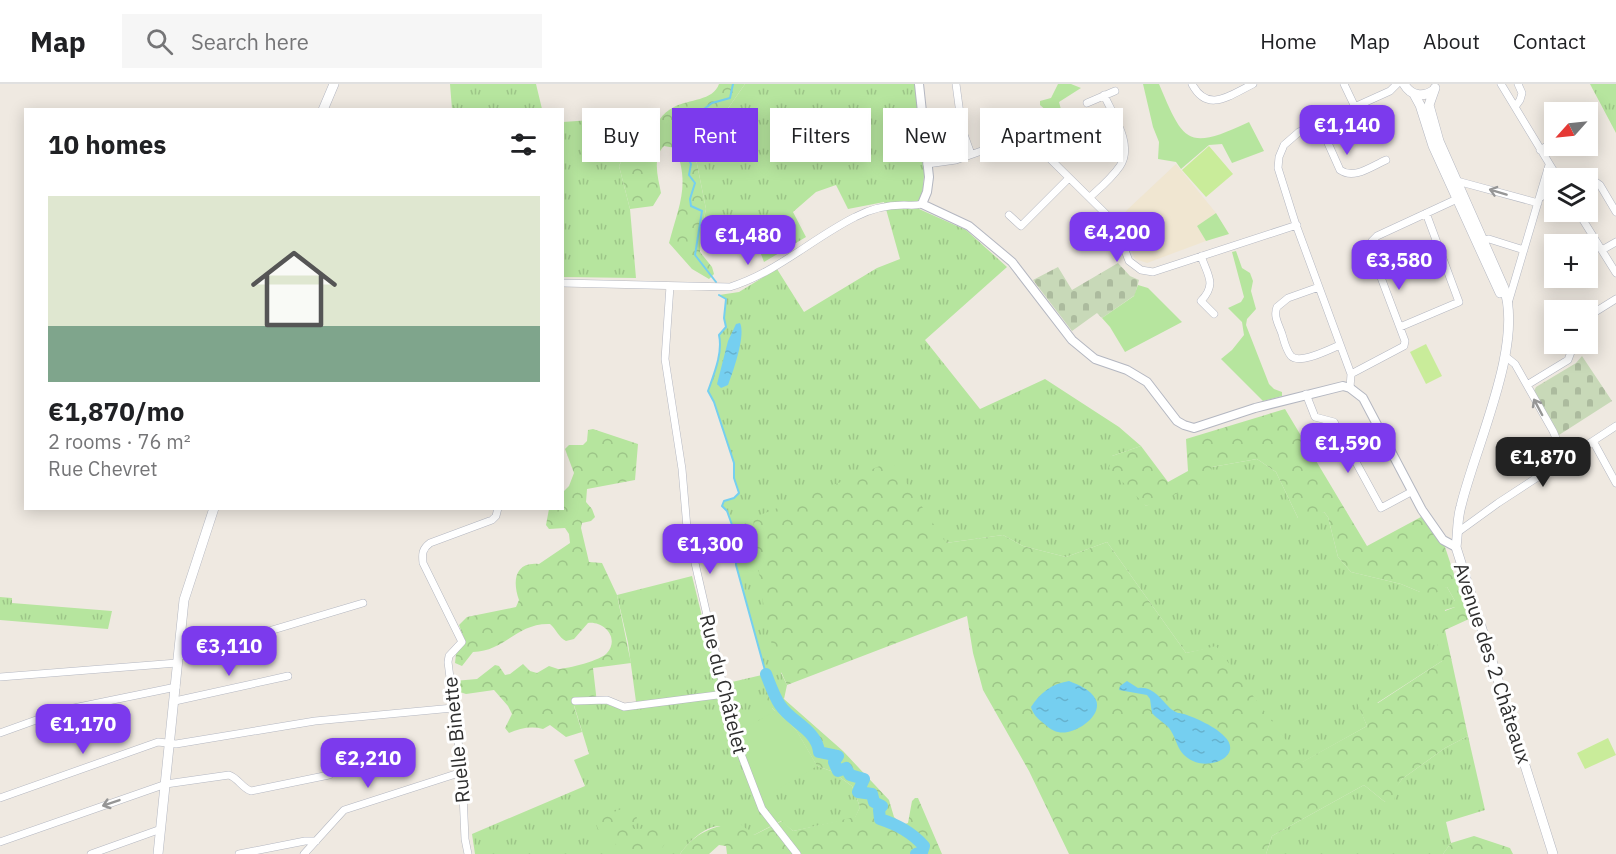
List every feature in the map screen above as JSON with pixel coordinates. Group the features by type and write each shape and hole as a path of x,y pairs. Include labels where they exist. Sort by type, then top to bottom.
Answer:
{"main road":[{"path":"324,108 334,84"},
{"path":"1409,90 1426,94 1437,86"},
{"name":"Avenue des 2 Châteaux","path":"1437,86 1429,105 1432,118 1439,141 1501,295 1509,331"},
{"name":"Avenue des 2 Châteaux","path":"1409,90 1420,105 1432,146 1457,199 1509,300 1510,318 1505,356 1461,506 1456,547 1553,854"},
{"path":"159,854 184,600 213,510"}],"street":[{"path":"920,84 929,177 927,192 922,204"},
{"path":"956,84 962,129 971,154"},
{"path":"1192,84 1203,99 1212,101 1253,84"},
{"path":"1344,84 1355,106"},
{"path":"1390,91 1397,84"},
{"path":"1501,84 1551,168"},
{"path":"1515,107 1522,93 1518,84"},
{"path":"1350,388 1351,374 1278,168 1279,157 1284,145 1293,137 1319,123 1390,91 1409,90"},
{"path":"1087,103 1115,91"},
{"path":"1090,197 1119,168 1125,154 1124,139 1104,95"},
{"path":"1319,123 1340,170 1345,173 1356,173 1386,160"},
{"path":"927,164 956,160 1018,138 1028,140 1090,197 1112,221 1129,261 1141,270 1153,272 1297,225"},
{"path":"1540,150 1544,148"},
{"path":"1509,300 1549,165"},
{"path":"1009,214 1021,226 1069,178"},
{"path":"1457,181 1539,200 1544,196"},
{"path":"1598,184 1616,212"},
{"path":"1351,374 1404,346 1405,341 1371,251 1371,243 1377,236 1457,199"},
{"path":"564,283 730,287 744,283 777,265 856,216 885,207 922,204 969,226 1012,261 1072,340 1095,359 1127,370 1147,382 1178,421 1184,425 1194,428 1306,394 1343,386 1350,388 1363,398 1422,510 1443,540 1456,547"},
{"path":"1400,327 1459,302 1426,213"},
{"path":"1584,222 1616,273"},
{"path":"1481,243 1489,239 1524,250"},
{"path":"1602,250 1616,242"},
{"path":"1201,256 1211,286 1210,292 1202,301 1214,314"},
{"name":"Rue du Châtelet","path":"670,286 665,359 682,469 687,528 731,728 756,797 765,815 797,854"},
{"path":"1319,287 1288,298 1277,307 1276,316 1287,348 1291,356 1303,359 1340,345"},
{"path":"1598,310 1616,299"},
{"path":"1527,385 1568,360 1570,354"},
{"path":"1505,356 1515,364 1565,459"},
{"path":"1306,394 1315,417 1334,422 1381,508 1411,492"},
{"path":"1458,532 1616,426"},
{"path":"1593,441 1616,483"},
{"name":"Ruelle Binette","path":"468,854 465,839 462,772 448,662 449,656 462,642 423,563 422,553 425,546 430,543 492,520 498,510"},
{"path":"0,677 177,659 363,603"},
{"path":"175,701 288,676"},
{"path":"0,733 64,710 176,687"},
{"path":"575,701 607,700 624,707 725,694"},
{"path":"0,798 158,742 187,742 315,721 453,708"},
{"path":"304,854 344,810 462,772"},
{"path":"0,842 166,784 229,775 245,789 251,791 329,775"},
{"path":"91,854 161,830"},
{"path":"239,854 316,841"}],"shaded area":[{"path":"1176,164 1216,213 1197,226 1206,241 1147,263 1135,259 1119,221 1127,210"}],"green space":[{"path":"450,84 536,84 542,108 452,108"},
{"path":"719,84 745,84 728,108 672,108 706,97 716,90"},
{"path":"745,84 916,84 919,108 883,108 883,162 924,162 919,209 966,230 1007,267 925,340 980,409 1045,379 1119,427 1141,446 1112,456 1146,506 1212,467 1257,459 1276,472 1298,518 1324,512 1328,517 1338,557 1351,572 1401,584 1420,592 1447,587 1455,601 1455,607 1445,610 1442,661 1377,703 1358,704 1367,726 1301,763 1216,647 1186,653 1107,542 1066,557 1023,546 1003,535 946,543 781,673 787,685 784,699 772,693 772,708 796,730 817,766 831,771 852,786 860,807 855,818 793,831 781,821 754,835 728,827 714,827 697,836 680,854 475,854 472,834 585,786 574,760 589,754 574,705 604,703 623,710 637,709 628,643 617,595 692,576 719,685 766,674 736,565 736,536 727,511 722,506 724,501 734,498 739,493 734,478 734,463 708,391 719,356 719,335 726,327 724,318 726,299 719,295 739,292 777,269 804,312 877,268 900,259 884,202 848,209 836,185 816,192 793,212 806,237 764,262 750,225 701,233 706,209 697,162 758,162 758,108 729,107"},
{"path":"1058,84 1071,84 1081,88 1059,102 1061,108 1043,108 1040,105 1040,101 1051,98"},
{"path":"1143,84 1159,84 1175,119 1182,130 1190,136 1212,137 1249,122 1264,151 1232,163 1222,144 1209,145 1181,169 1176,162 1158,159 1159,142"},
{"path":"1590,84 1616,84 1616,133"},
{"path":"672,108 672,147 664,146 660,151 660,119"},
{"path":"582,121 582,162 621,162 619,166 630,209 636,278 564,277 564,122"},
{"path":"1209,146 1233,174 1206,197 1182,170"},
{"path":"621,162 657,162 661,193 653,206 630,209 619,166"},
{"path":"680,162 697,162 706,209 700,252 712,267 714,274 709,279 692,269 669,243 679,207 683,185"},
{"path":"1216,213 1229,234 1206,241 1197,226"},
{"path":"1236,251 1242,268 1250,273 1253,281 1251,291 1256,309 1247,319 1246,325 1269,384 1282,392 1282,396 1263,401 1221,359 1244,335 1242,322 1228,308 1241,302 1244,297 1232,252"},
{"path":"1118,263 1130,276 1139,280 1135,295 1102,318 1097,313 1072,331 1033,280 1058,267 1072,290"},
{"path":"1138,285 1148,288 1182,322 1125,352 1102,318 1134,296"},
{"path":"1426,344 1442,376 1426,384 1410,352"},
{"path":"1582,356 1612,401 1559,435 1534,391 1536,387 1576,363"},
{"path":"1285,409 1367,546 1421,517 1444,544 1469,619 1445,630 1468,736 1445,748 1402,779 1394,800 1385,802 1364,785 1272,836 1266,854 1069,854 1029,771 983,690 973,653 967,616 787,685 767,625 753,518 892,461 946,543 1003,535 1023,546 1066,557 1107,542 1186,653 1216,646 1302,762 1367,726 1357,703 1368,697 1378,703 1442,661 1432,625 1435,615 1455,607 1455,601 1447,587 1434,594 1420,592 1401,584 1351,572 1338,557 1328,517 1324,512 1311,520 1298,518 1276,472 1257,459 1212,467 1208,481 1146,506 1109,468 1112,456 1141,446 1168,482 1188,471 1186,439"},
{"path":"593,429 638,444 635,480 587,489 586,502 595,517 591,521 582,523 581,528 589,562 602,563 617,595 631,663 593,668 597,703 574,706 582,732 566,737 550,725 543,729 526,728 509,733 505,728 512,714 494,690 466,694 457,691 453,684 454,681 477,679 495,665 499,666 505,675 523,664 530,671 537,673 549,666 558,669 584,664 604,656 611,647 611,636 604,628 594,623 588,623 574,639 566,641 550,624 538,625 519,632 494,647 473,652 462,666 455,663 456,654 465,641 459,625 467,617 516,607 519,600 516,579 520,569 531,564 539,564 570,543 569,534 565,528 549,529 546,525 549,510 564,510 564,491 569,486 574,473 565,449 569,445 583,445 587,441 588,430"},
{"path":"0,597 12,598 12,603 112,611 108,629 0,620"},
{"path":"772,692 784,699 843,751 889,800 894,817 902,825 908,823 912,801 918,798 942,854 727,854 726,846 719,845 709,854 680,854 699,835 721,826 739,823 754,835 782,821 793,831 855,817 860,807 852,786 831,771 817,766 796,730 772,708 766,698"},
{"path":"776,711 796,730 817,766 760,800 735,733"},
{"path":"1468,736 1485,810 1446,822 1451,843 1443,854 1266,854 1272,836 1364,785 1385,802 1402,779 1445,748"},
{"path":"1608,738 1616,755 1585,769 1577,753"},
{"path":"624,808 636,814 637,819 631,826 634,829 657,830 664,837 666,842 658,854 616,854 618,847 602,834 596,822 601,817"},
{"path":"1474,836 1510,848 1513,854 1443,854 1451,843"}],"water":[{"path":"740,323 741,336 736,363 728,385 721,388 717,384 728,341 736,324"},
{"path":"1069,681 1091,693 1096,700 1095,713 1091,719 1078,728 1064,732 1054,731 1038,719 1031,707 1047,690"},
{"path":"1127,681 1138,688 1149,689 1174,711 1216,729 1229,743 1228,755 1208,764 1187,758 1180,750 1169,728 1152,713 1150,699 1147,695 1119,690 1120,686"}],"waterway":[{"path":"716,282 695,255 702,211 691,206 690,199 695,183 689,175 691,164 675,132 679,128 702,136 709,135 714,128 704,109 712,103 730,98 733,84"},
{"path":"719,295 726,299 724,318 726,327 719,335 719,356 708,391 714,402 734,463 734,478 739,493 734,498 724,501 722,506 727,511 736,536 736,565 766,674"},
{"path":"766,674 780,705 814,738 819,752 838,756 834,762 838,771 846,768 850,775 864,779 858,792 872,794 874,802 882,806 879,810 880,819 904,830 924,846 922,852 916,854"}]}
